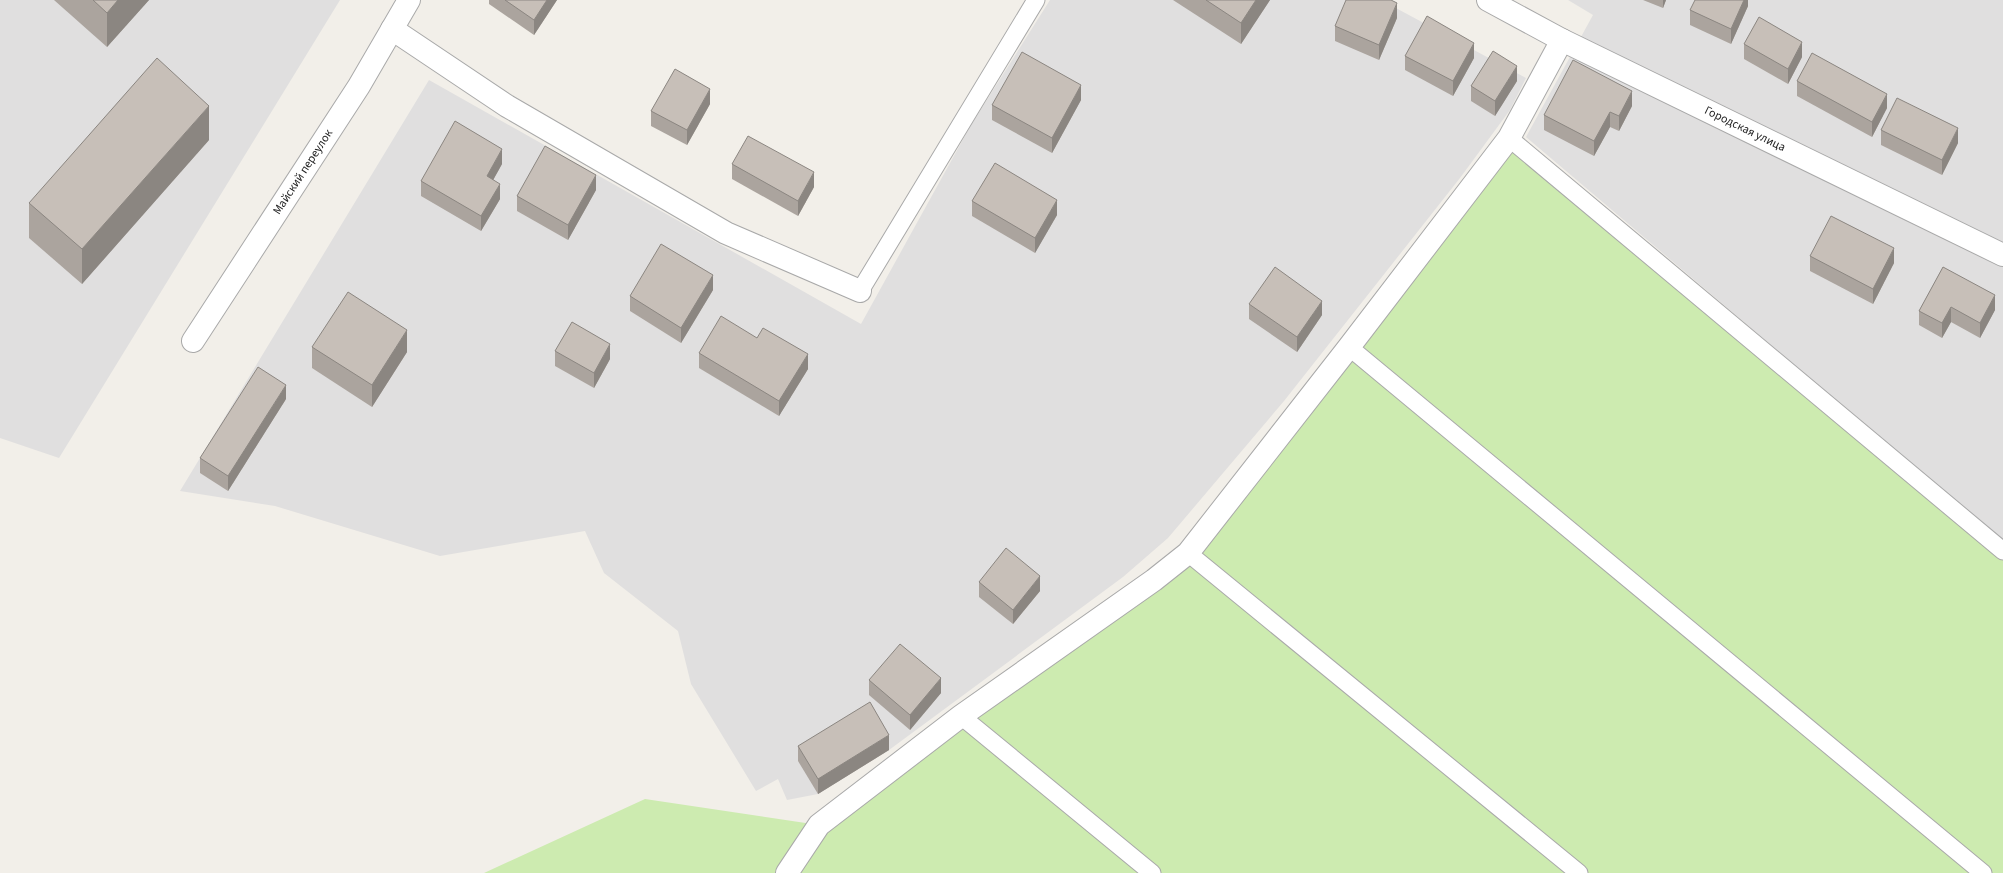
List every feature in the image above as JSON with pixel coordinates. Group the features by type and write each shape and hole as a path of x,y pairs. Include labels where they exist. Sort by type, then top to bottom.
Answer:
{"street":[{"name":"Майский переулок","path":"193,342 359,86 409,0"},
{"name":"Городская улица","path":"1488,0 1562,40 2003,255"},
{"path":"392,29 507,106 726,233 860,291"},
{"path":"787,873 819,825 961,716 1154,580 1188,553 1349,347 1509,138 1562,40"}],"lane":[{"path":"860,291 1036,0"},
{"path":"1509,138 2003,551"},
{"path":"1349,347 1983,873"},
{"path":"1188,553 1578,873"},
{"path":"961,716 1152,873"}],"shaded area":[{"path":"0,0 340,0 59,458 0,438"},
{"path":"1050,0 1381,0 1526,78 1510,110 1460,178 1284,401 1168,538 1123,577 889,750 818,794 787,800 778,779 756,791 691,684 678,631 604,573 585,531 440,556 275,506 180,491 429,80 861,324 971,125"},
{"path":"1568,0 2003,0 2003,542 1526,137 1593,15"}],"green space":[{"path":"1509,138 2003,551 2003,873 484,873 645,799 819,825 1154,580"}],"building":[{"path":"93,0 118,0 107,13"},
{"path":"505,0 547,0 534,20"},
{"path":"1206,0 1256,0 1241,23"},
{"path":"1346,0 1391,0 1397,3 1379,45 1335,26"},
{"path":"1695,0 1744,0 1731,29 1690,10"},
{"path":"1427,16 1474,43 1453,81 1405,56"},
{"path":"1759,17 1802,42 1788,69 1744,44"},
{"path":"1493,51 1517,66 1495,101 1471,86"},
{"path":"1022,52 1081,85 1052,138 992,105"},
{"path":"1812,53 1887,94 1872,122 1797,81"},
{"path":"157,58 209,106 82,249 29,203"},
{"path":"1573,60 1632,91 1619,116 1610,112 1594,141 1544,115"},
{"path":"675,69 710,89 687,130 651,111"},
{"path":"1897,98 1958,128 1942,160 1881,130"},
{"path":"455,121 502,149 487,176 500,184 481,216 421,181"},
{"path":"748,136 814,172 798,201 732,164"},
{"path":"545,146 596,175 568,225 517,196"},
{"path":"995,163 1057,200 1035,238 972,201"},
{"path":"1831,216 1894,248 1873,289 1810,256"},
{"path":"661,244 713,275 681,328 630,296"},
{"path":"1275,267 1322,301 1297,337 1249,304"},
{"path":"1943,267 1995,295 1980,323 1951,307 1942,323 1919,311"},
{"path":"348,292 407,330 372,385 312,347"},
{"path":"721,316 757,338 763,328 808,354 779,401 699,353"},
{"path":"572,322 610,344 594,373 555,351"},
{"path":"258,367 286,385 228,476 200,458"},
{"path":"1006,548 1040,576 1013,610 979,582"},
{"path":"900,644 941,678 910,715 869,680"},
{"path":"870,702 889,735 818,779 798,746"}]}
